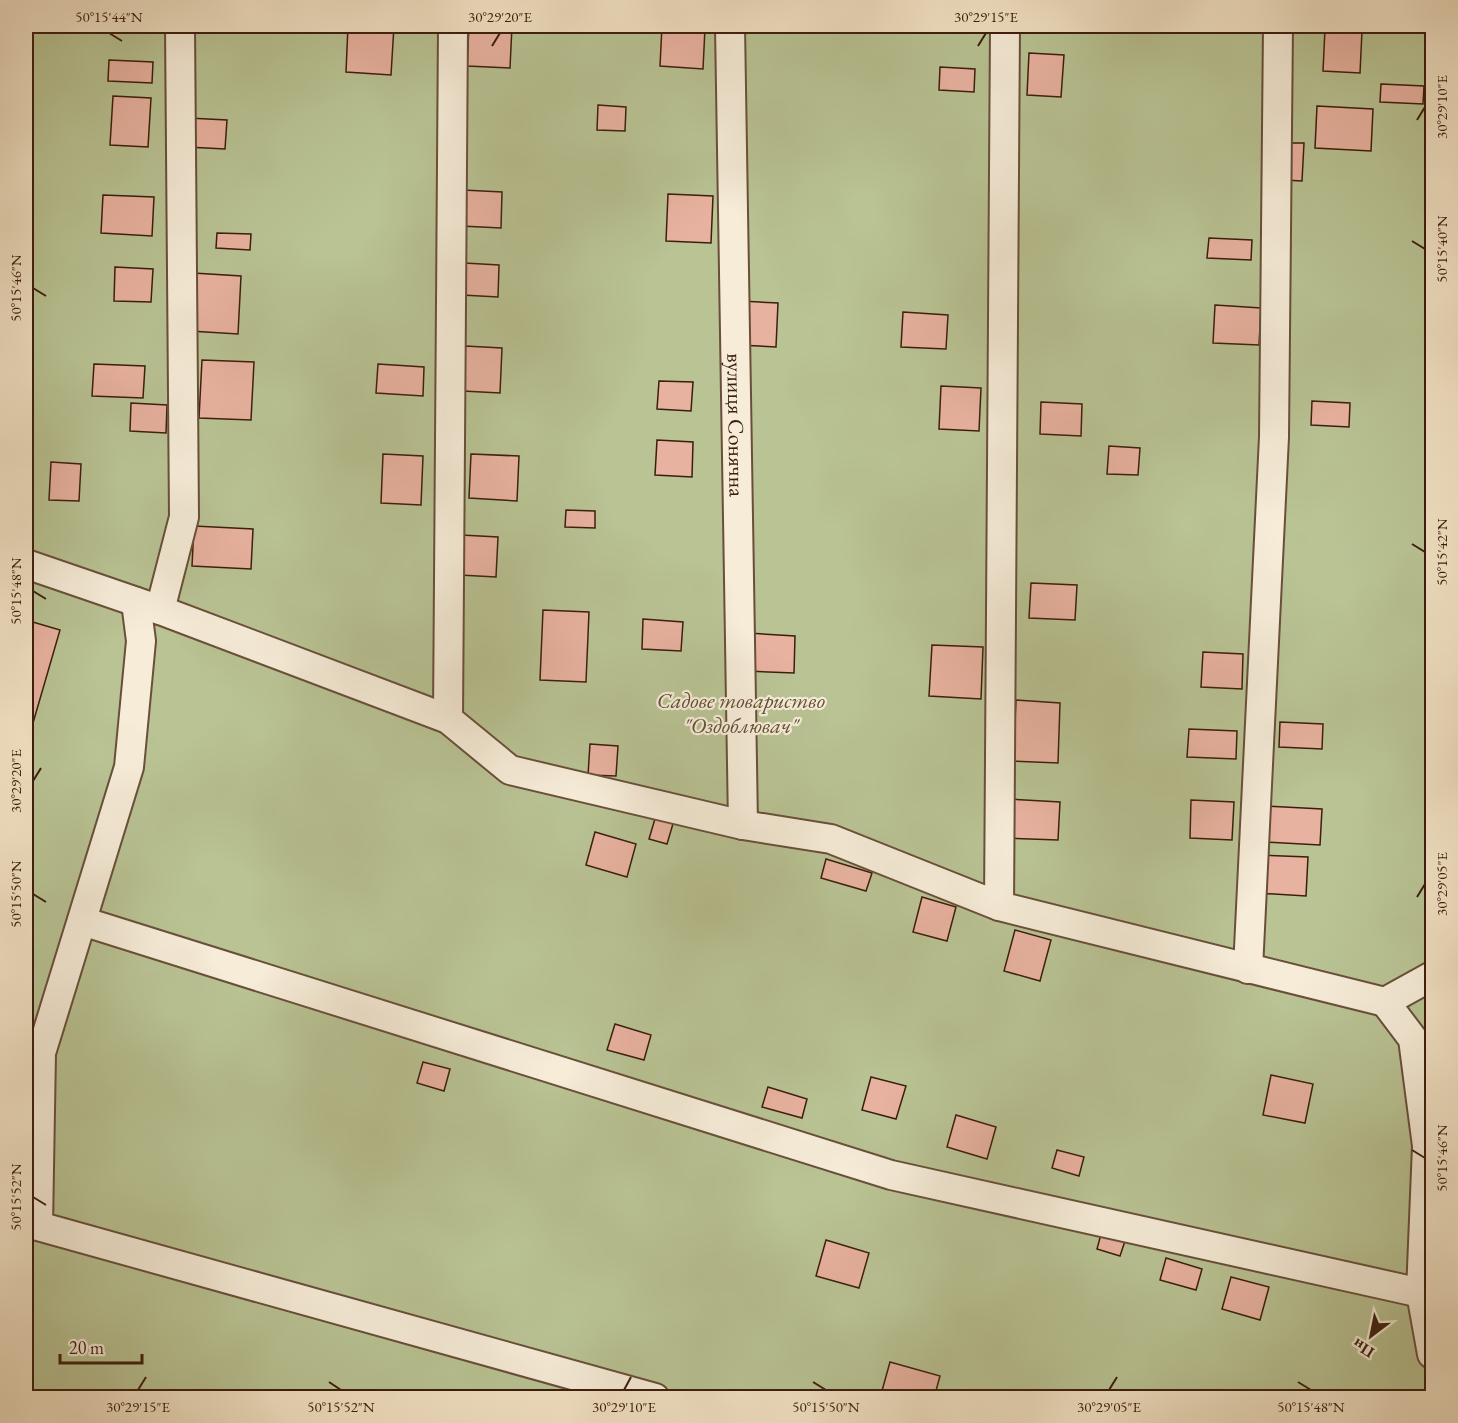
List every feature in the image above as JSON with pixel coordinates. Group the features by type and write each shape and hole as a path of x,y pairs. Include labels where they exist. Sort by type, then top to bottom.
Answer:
{"street":[{"path":"180,26 184,517 148,606 141,641 129,767 40,1053 38,1226 655,1398"},
{"path":"448,719 453,26"},
{"name":"вулиця Сонячна","path":"730,26 743,825"},
{"path":"999,906 1005,26"},
{"path":"1248,969 1274,437 1278,26"},
{"path":"26,564 148,606 448,719 510,770 743,825 831,839 999,906 1385,1002 1413,1040 1427,1146 1421,1293 1432,1354"},
{"path":"82,921 891,1175 1421,1293"},
{"path":"1385,1002 1432,976"}],"green space":[{"name":"Садове товариство \"Оздоблювач\"","path":"26,26 1432,26 1432,1397 26,1397"}],"building":[{"path":"348,26 394,26 391,75 346,72"},
{"path":"469,26 512,26 510,68 467,66"},
{"path":"662,26 705,28 703,69 660,66"},
{"path":"1325,29 1362,31 1360,73 1323,71"},
{"path":"1029,53 1064,55 1061,97 1027,95"},
{"path":"109,60 153,62 152,83 108,81"},
{"path":"940,67 975,69 974,92 939,90"},
{"path":"1381,84 1424,86 1423,104 1380,102"},
{"path":"113,96 151,98 148,147 110,145"},
{"path":"598,105 626,107 625,131 597,130"},
{"path":"1317,106 1373,109 1371,151 1315,148"},
{"path":"188,118 227,120 225,149 187,147"},
{"path":"1286,143 1304,143 1302,181 1284,180"},
{"path":"463,190 502,192 501,228 461,226"},
{"path":"668,194 713,196 711,243 666,241"},
{"path":"103,195 154,197 152,236 101,233"},
{"path":"217,233 251,234 250,250 216,248"},
{"path":"1209,238 1252,240 1251,260 1207,258"},
{"path":"464,263 499,265 498,297 462,295"},
{"path":"115,267 153,269 151,302 114,301"},
{"path":"193,273 241,276 238,334 190,331"},
{"path":"741,301 778,303 776,347 739,345"},
{"path":"1215,305 1261,308 1259,345 1213,343"},
{"path":"903,312 948,315 946,349 901,347"},
{"path":"465,346 502,348 500,393 463,391"},
{"path":"202,360 254,362 251,420 199,418"},
{"path":"94,364 145,366 143,398 92,396"},
{"path":"378,364 424,367 423,396 376,393"},
{"path":"659,381 693,382 691,411 657,409"},
{"path":"941,386 981,388 979,431 939,429"},
{"path":"1312,401 1350,403 1349,427 1311,425"},
{"path":"1041,402 1082,404 1081,436 1040,434"},
{"path":"131,403 167,405 166,433 130,431"},
{"path":"657,440 693,442 692,477 655,475"},
{"path":"1109,446 1140,448 1138,475 1107,474"},
{"path":"383,454 423,456 421,505 381,503"},
{"path":"471,454 519,456 517,501 469,498"},
{"path":"51,462 81,464 79,501 49,500"},
{"path":"566,510 595,511 595,528 565,527"},
{"path":"194,526 253,529 251,569 192,566"},
{"path":"461,535 498,537 496,577 460,575"},
{"path":"1031,583 1077,585 1075,620 1029,618"},
{"path":"543,610 589,612 586,682 540,680"},
{"path":"643,619 683,622 681,651 642,649"},
{"path":"26,620 60,630 33,723 26,721"},
{"path":"748,633 795,636 794,673 746,671"},
{"path":"932,645 983,647 981,699 929,696"},
{"path":"1203,652 1243,654 1242,689 1201,687"},
{"path":"1016,700 1060,703 1058,763 1013,761"},
{"path":"1280,722 1323,724 1322,749 1279,747"},
{"path":"1189,729 1237,731 1236,759 1187,757"},
{"path":"590,744 618,746 616,776 588,775"},
{"path":"1008,799 1060,802 1058,840 1006,838"},
{"path":"1191,800 1234,802 1232,840 1190,838"},
{"path":"1266,806 1322,809 1320,845 1264,842"},
{"path":"657,812 675,817 667,844 649,839"},
{"path":"595,832 636,844 627,877 586,865"},
{"path":"1257,855 1308,857 1306,896 1256,893"},
{"path":"826,859 872,873 866,891 821,878"},
{"path":"922,897 956,907 947,941 913,932"},
{"path":"1015,930 1051,940 1040,981 1004,971"},
{"path":"615,1024 651,1035 644,1060 607,1050"},
{"path":"423,1062 450,1069 444,1091 417,1083"},
{"path":"1271,1075 1313,1084 1305,1123 1263,1115"},
{"path":"871,1077 906,1086 896,1119 862,1110"},
{"path":"768,1087 807,1099 802,1118 762,1107"},
{"path":"956,1115 996,1127 987,1159 947,1147"},
{"path":"1057,1150 1084,1157 1079,1176 1052,1168"},
{"path":"1101,1234 1125,1241 1120,1256 1097,1249"},
{"path":"826,1240 869,1253 859,1288 816,1276"},
{"path":"1166,1258 1202,1269 1196,1290 1160,1280"},
{"path":"1231,1277 1269,1287 1260,1320 1222,1309"},
{"path":"890,1362 940,1376 934,1398 880,1398"}]}
